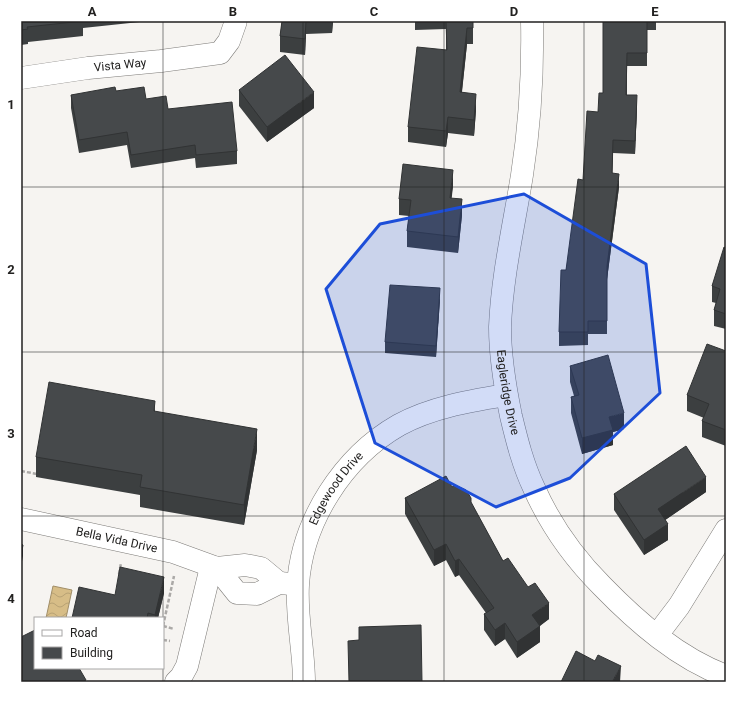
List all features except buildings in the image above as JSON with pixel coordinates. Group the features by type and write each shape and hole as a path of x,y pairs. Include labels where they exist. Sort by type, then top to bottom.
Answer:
{"street":[{"name":"Vista Way","path":"21,78 88,68 161,61 220,53 229,41 236,21"},
{"name":"Eagleridge Drive","path":"532,21 532,74 522,173 502,297 500,329 506,395 519,448 533,487 552,523 584,568 625,610 657,636 716,672 726,676"},
{"name":"Edgewood Drive","path":"304,682 299,610 288,584 302,560 315,518 327,496 341,476 376,441 399,425 453,405 506,395"},
{"name":"Bella Vida Drive","path":"21,519 172,552 214,568"},
{"path":"657,636 683,600 726,530"},
{"path":"214,568 237,593 257,594 288,584"},
{"path":"176,682 181,677 187,666 214,568"}],"path":[{"path":"21,471 36,474"},
{"path":"164,621 175,571"}],"highlighted area":[{"path":"524,194 646,264 660,393 570,478 496,507 375,443 326,289 380,224"}],"water":[{"path":"53,586 72,590 66,617 46,617"}]}
